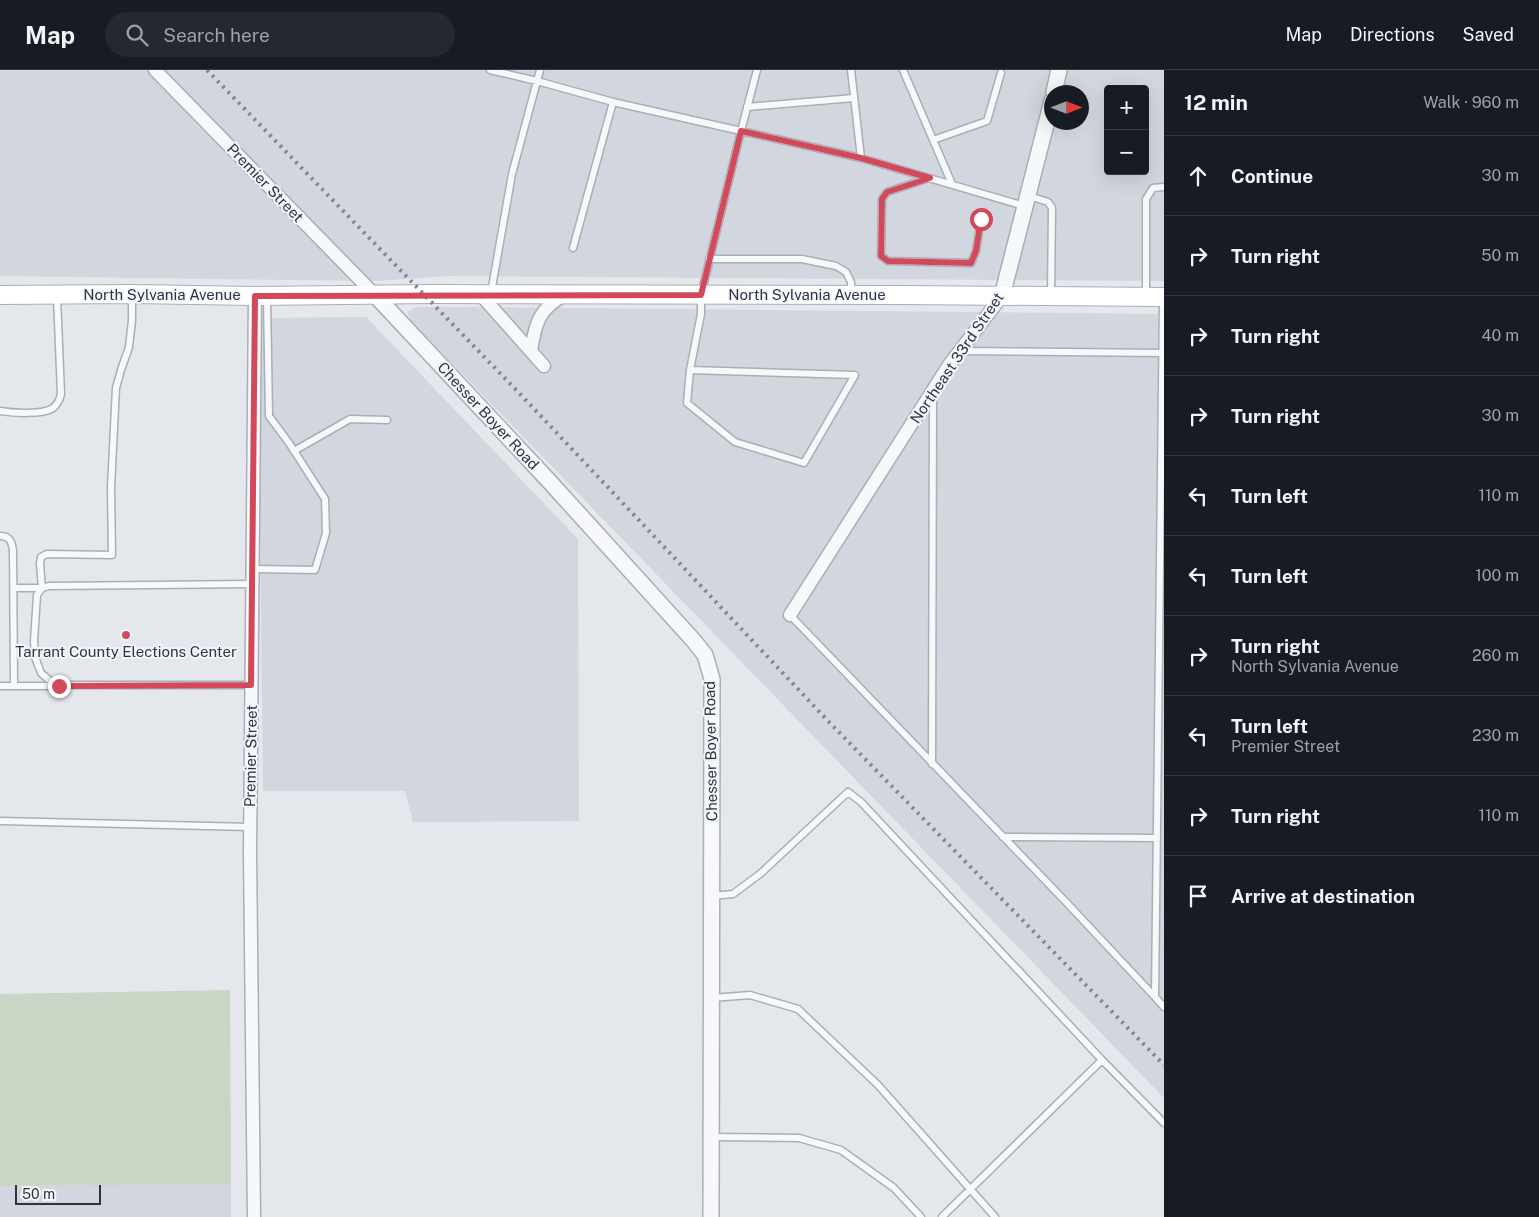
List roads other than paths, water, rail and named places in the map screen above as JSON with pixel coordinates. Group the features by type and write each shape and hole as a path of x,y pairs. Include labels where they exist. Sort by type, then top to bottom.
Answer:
{"main road":[{"name":"North Sylvania Avenue","path":"0,295 1164,297"}],"street":[{"name":"Premier Street","path":"155,70 375,295"},
{"path":"1056,85 1060,70"},
{"name":"Northeast 33rd Street","path":"790,615 949,365 1002,296 1045,130"},
{"name":"Chesser Boyer Road","path":"375,295 549,480 694,641 704,655 712,679 711,1217"},
{"path":"486,295 544,366"},
{"path":"531,351 535,328 542,312 554,300 566,295"},
{"name":"Premier Street","path":"254,1217 250,827 251,685 252,569 261,296"}],"lane":[{"path":"490,70 614,102 861,158 952,184 1026,201 1048,202 1052,208 1051,297"},
{"path":"486,295 512,174 540,70"},
{"path":"690,370 855,375 804,463 735,442 687,403 690,370 701,314 701,295 757,70"},
{"path":"851,70 861,158"},
{"path":"903,70 952,184"},
{"path":"933,140 987,121 1001,73"},
{"path":"747,107 854,98"},
{"path":"573,248 614,102"},
{"path":"930,178 887,192 882,199 881,256 888,261 971,263 976,251 981,219"},
{"path":"1146,297 1146,199 1153,188 1164,187"},
{"path":"709,259 802,259 836,266 846,272 850,282 851,295"},
{"path":"0,411 45,412 54,408 59,401 61,394 57,294"},
{"path":"59,686 55,685 41,673 35,657 34,621 37,595 42,588 40,564 42,557 47,554 112,554 111,487 116,388 130,347 132,294"},
{"path":"252,569 315,570 326,534 325,499 269,416 261,296"},
{"path":"1155,997 1164,297"},
{"path":"960,351 1162,353"},
{"path":"932,764 933,390"},
{"path":"294,451 350,419 387,420"},
{"path":"0,536 9,538 13,551 14,686"},
{"path":"14,588 252,584"},
{"path":"790,615 1066,902 1164,1007"},
{"path":"0,686 251,685"},
{"path":"712,896 733,894 760,874 848,792 861,802 1164,1124"},
{"path":"0,821 250,827"},
{"path":"1003,837 1157,838"},
{"path":"712,998 750,995 798,1009 878,1085 995,1217"},
{"path":"942,1217 1102,1060"},
{"path":"711,1137 799,1138 841,1150 894,1188 921,1217"}],"railway":[{"path":"207,70 521,395 829,722 1164,1065"}],"place":[{"name":"Tarrant County Elections Center","path":"126,635"}]}
